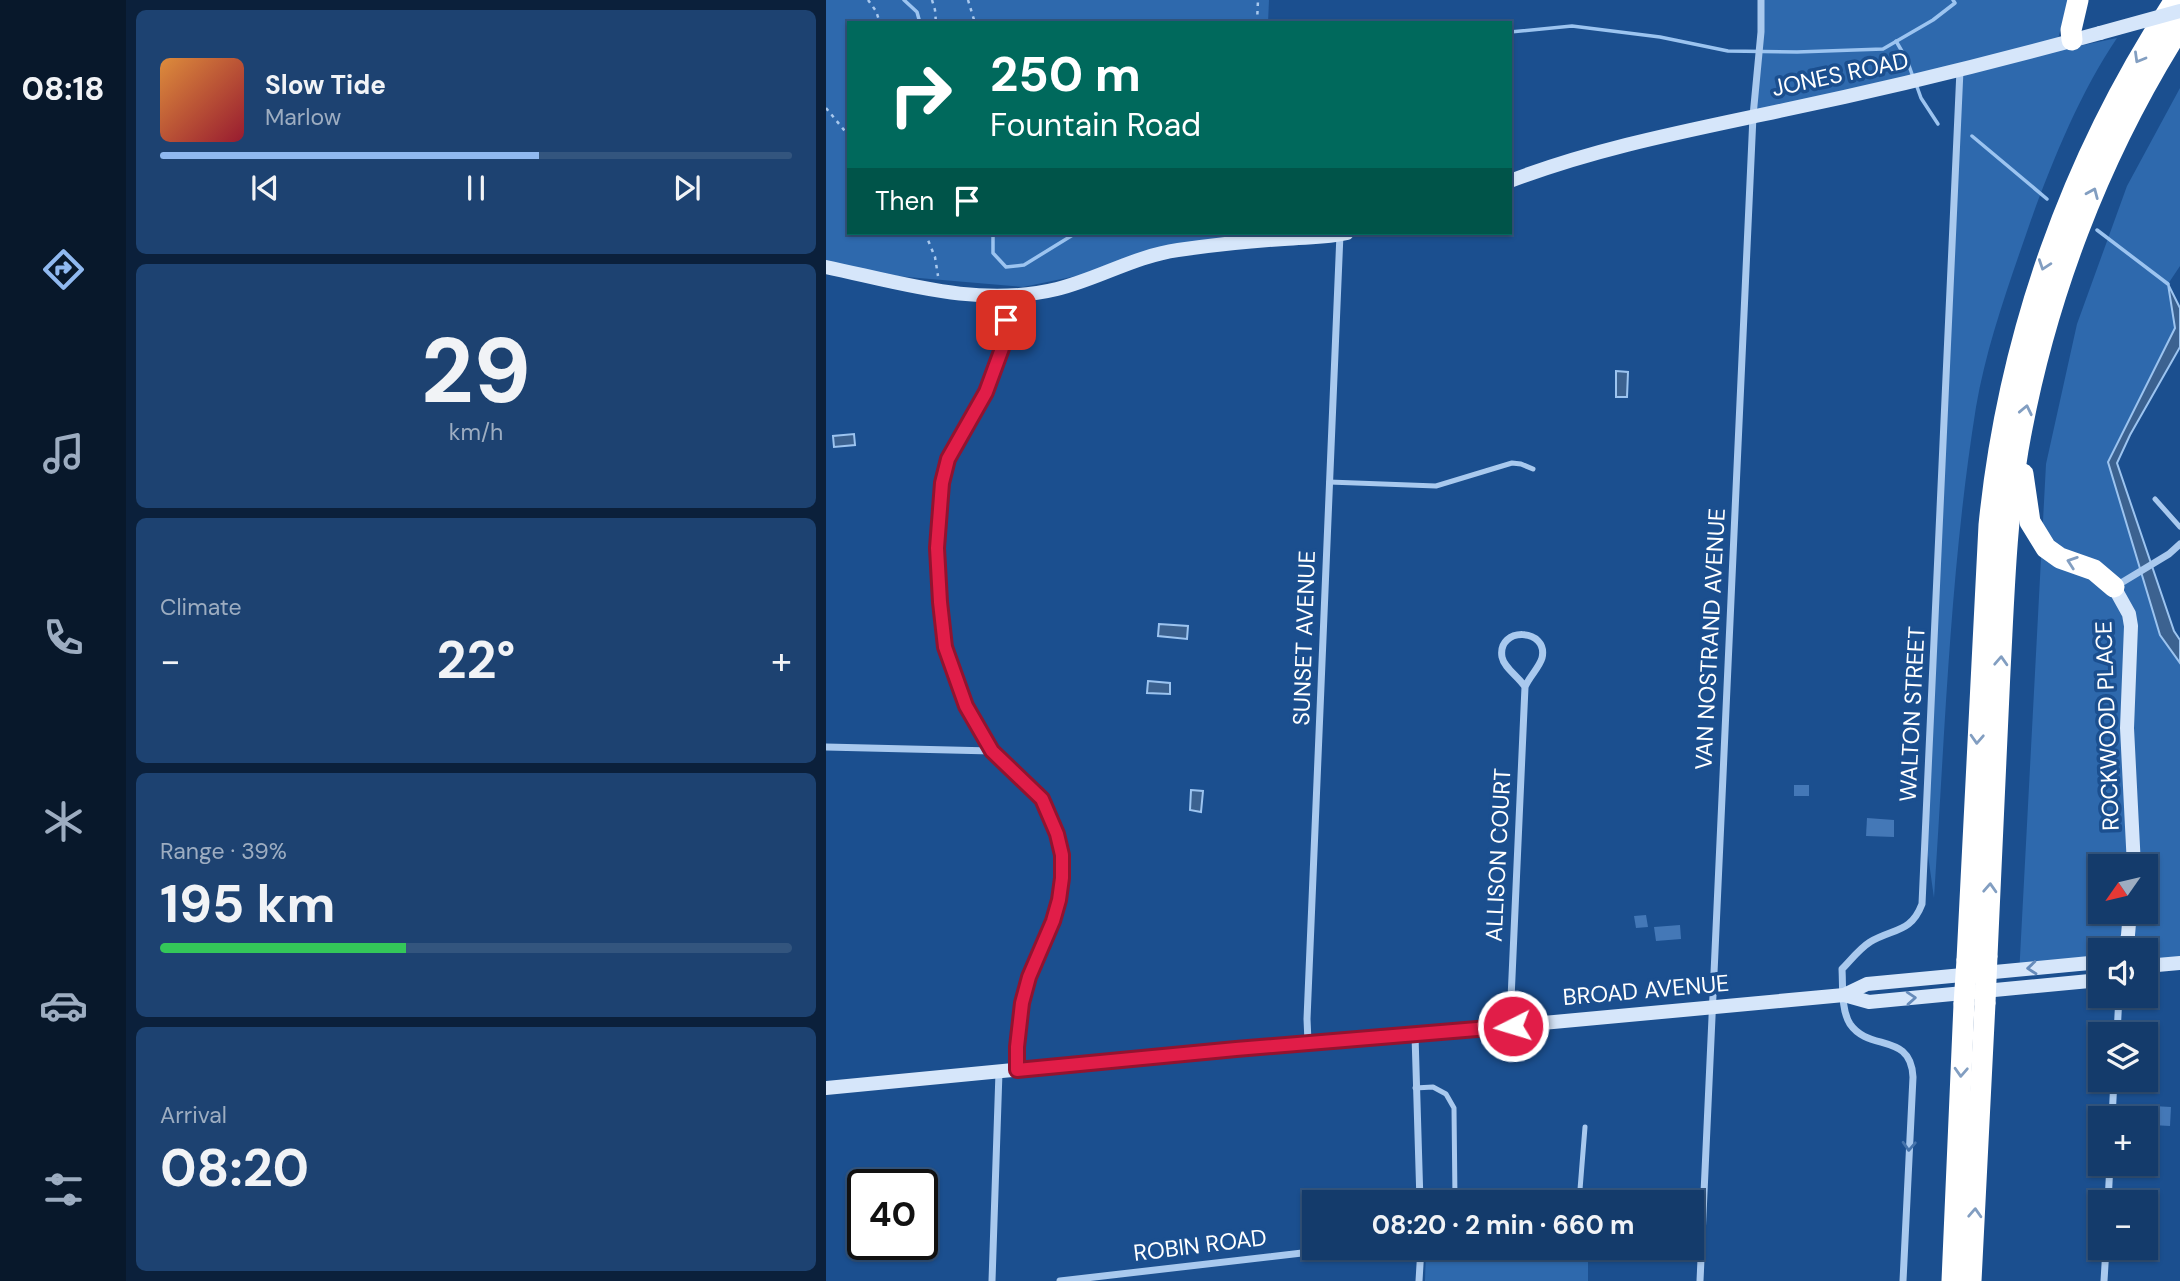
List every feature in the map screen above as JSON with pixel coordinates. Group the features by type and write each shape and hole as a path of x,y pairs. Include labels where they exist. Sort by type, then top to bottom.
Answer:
{"highway":[{"path":"2072,40 2071,30 2077,0"},
{"path":"1972,1281 1975,1004 1989,524 1998,453 2011,383 2043,268 2073,189 2119,92 2175,0"},
{"path":"1977,958 2005,573 2018,449 2043,338 2076,237 2118,139 2180,28"},
{"path":"2018,449 2028,513 2040,540 2053,553 2068,561 2121,583"},
{"path":"1952,1281 1975,1004"}],"street":[{"name":"VAN NOSTRAND AVENUE","path":"1700,1281 1753,116 1759,60 1761,0"},
{"name":"JONES ROAD","path":"1512,180 1608,148 1924,79 2180,11"},
{"name":"WALTON STREET","path":"1903,1281 1913,1077 1911,1064 1901,1049 1867,1037 1852,1026 1847,1015 1842,969 1867,944 1910,925 1922,904 1960,70"},
{"path":"826,267 936,290 979,297 1009,297 1060,289 1151,255 1175,250 1252,237 1313,235"},
{"name":"SUNSET AVENUE","path":"1308,1042 1329,482 1344,235"},
{"path":"1009,297 1004,343 986,392 948,459 942,483 937,548 945,647 966,706 992,751 1042,799 1057,834 1062,855 1059,900 1029,977 1022,1003 1017,1070"},
{"path":"2121,583 2169,554 2180,544"},
{"name":"ROCKWOOD PLACE","path":"2121,583 2131,626 2127,728 2133,854"},
{"name":"ALLISON COURT","path":"1513,1026 1511,999 1525,687 1540,663 1542,651 1537,640 1520,633 1505,643 1502,655 1507,666 1525,687"},
{"path":"826,747 992,751"},
{"name":"BROAD AVENUE","path":"826,1088 1844,995 1867,985 2088,963"},
{"path":"2158,965 2180,963"},
{"name":"BROAD AVENUE","path":"1844,995 1869,1002 2088,981"},
{"path":"1415,1035 1419,1190"},
{"path":"992,1281 999,1072"},
{"name":"ROBIN ROAD","path":"1060,1281 1302,1253"},
{"path":"1419,1281 1420,1260"},
{"path":"2104,1281 2105,1260"}],"lane":[{"path":"1329,482 1436,486 1512,463 1533,469"},
{"path":"2155,499 2180,527"},
{"path":"1415,1088 1433,1087 1446,1094 1454,1108 1455,1190"},
{"path":"1580,1190 1585,1126"}],"path":[{"path":"869,0 879,21"},
{"path":"932,0 936,21"},
{"path":"968,0 974,21"},
{"path":"1257,21 1258,0"},
{"path":"826,108 847,134"},
{"path":"926,235 938,272 936,290"}],"shaded area":[{"path":"826,0 1269,0 1268,21 847,21 847,235 1256,235 1255,239 1023,287 826,270"},
{"path":"1763,0 2068,0 2055,51 2117,38 2080,103 2049,173 2007,289 1981,383 1967,468 1954,590 1934,898 1926,841 1963,65 1755,119"},
{"path":"2180,88 2180,266 2168,284 2175,328 2108,462 2160,634 2180,663 2180,961 2158,964 2158,938 2088,938 2088,970 2019,976 2046,464 2077,324 2127,186"},
{"path":"2168,284 2180,308 2180,347 2117,463 2174,631 2180,640 2180,663 2160,635 2108,462 2175,328"},
{"path":"1616,371 1628,372 1627,397 1616,397"},
{"path":"854,434 855,445 834,447 833,436"},
{"path":"1159,624 1188,626 1187,639 1158,636"},
{"path":"1148,681 1170,683 1170,694 1147,693"},
{"path":"1191,790 1203,791 1201,812 1190,810"},
{"path":"1426,1260 1588,1260 1588,1281 1425,1281"}],"building":[{"path":"1794,785 1809,785 1809,796 1794,796"},
{"path":"1867,818 1894,820 1894,837 1866,836"},
{"path":"1646,915 1648,927 1636,928 1634,916"},
{"path":"1680,925 1681,939 1656,941 1654,927"},
{"path":"2158,1106 2171,1107 2170,1126 2158,1125"}],"waterway":[{"path":"904,0 917,12 919,21"},
{"path":"1512,32 1572,26 1660,37 1728,51 1883,49 1933,20 1955,3 1953,0"},
{"path":"1896,41 1913,77"},
{"path":"1916,84 1921,98 1938,124"},
{"path":"1972,136 2047,199"},
{"path":"2097,230 2168,284"},
{"path":"993,235 993,253 1006,267 1024,265 1073,235"}],"route":[{"path":"1006,320 1004,343 986,392 948,459 942,483 937,548 945,647 966,706 992,751 1042,799 1051,816 1062,855 1059,900 1053,921 1037,954 1022,1003 1017,1070 1308,1042 1513,1026"}]}
